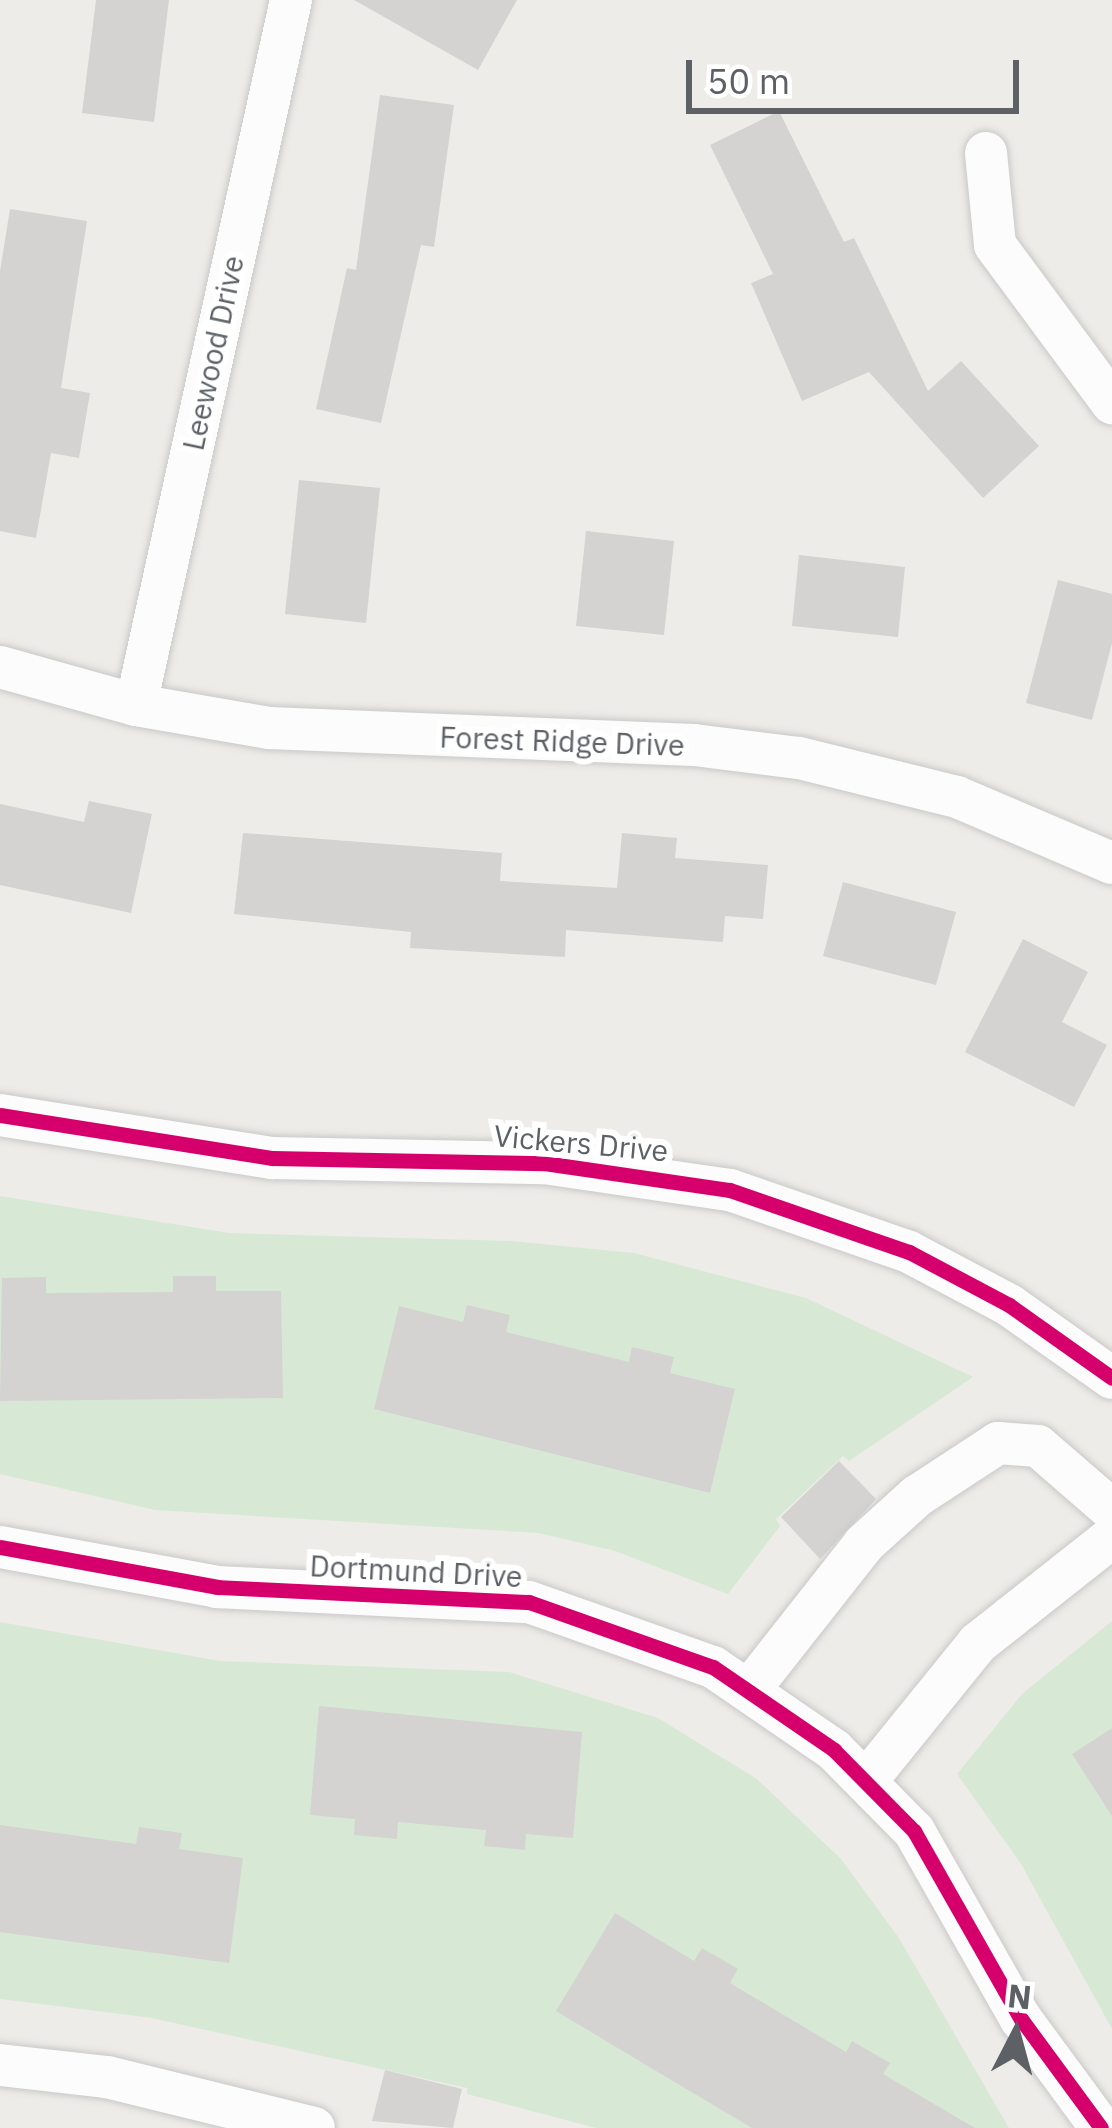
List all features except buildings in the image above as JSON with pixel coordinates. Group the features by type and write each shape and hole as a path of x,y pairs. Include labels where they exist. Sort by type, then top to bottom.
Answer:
{"street":[{"name":"Leewood Drive","path":"136,705 291,0"},
{"path":"986,154 995,245 1112,403"},
{"name":"Forest Ridge Drive","path":"0,667 136,705 324,733 694,745 800,758 957,797 1112,863"},
{"name":"Vickers Drive","path":"0,1115 272,1158 544,1163 730,1190 925,1260 1009,1305 1112,1378"},
{"path":"750,1689 864,1544 917,1496 998,1443 1038,1446 1112,1510"},
{"path":"867,1780 978,1643 1112,1537"},
{"name":"Dortmund Drive","path":"0,1547 217,1587 529,1602 640,1636 750,1689 867,1780 936,1863 1021,2019 1101,2128"},
{"path":"0,2065 106,2078 314,2128"}],"green space":[{"path":"0,1196 229,1233 512,1241 634,1253 806,1298 973,1377 849,1461 843,1456 776,1519 780,1526 728,1594 615,1551 539,1533 155,1510 0,1474"},
{"path":"1112,1621 1112,2029 1021,1864 957,1774 1022,1694"},
{"path":"0,1622 220,1661 509,1672 658,1718 757,1779 841,1859 899,1938 1009,2128 596,2128 467,2094 467,2088 152,2018 0,1999"}],"cycle path":[{"path":"0,1115 272,1158 544,1163 730,1190 909,1252 1009,1305 1112,1378"},
{"path":"0,1547 217,1587 529,1602 713,1667 834,1750 914,1831 1021,2019 1101,2128"}]}
